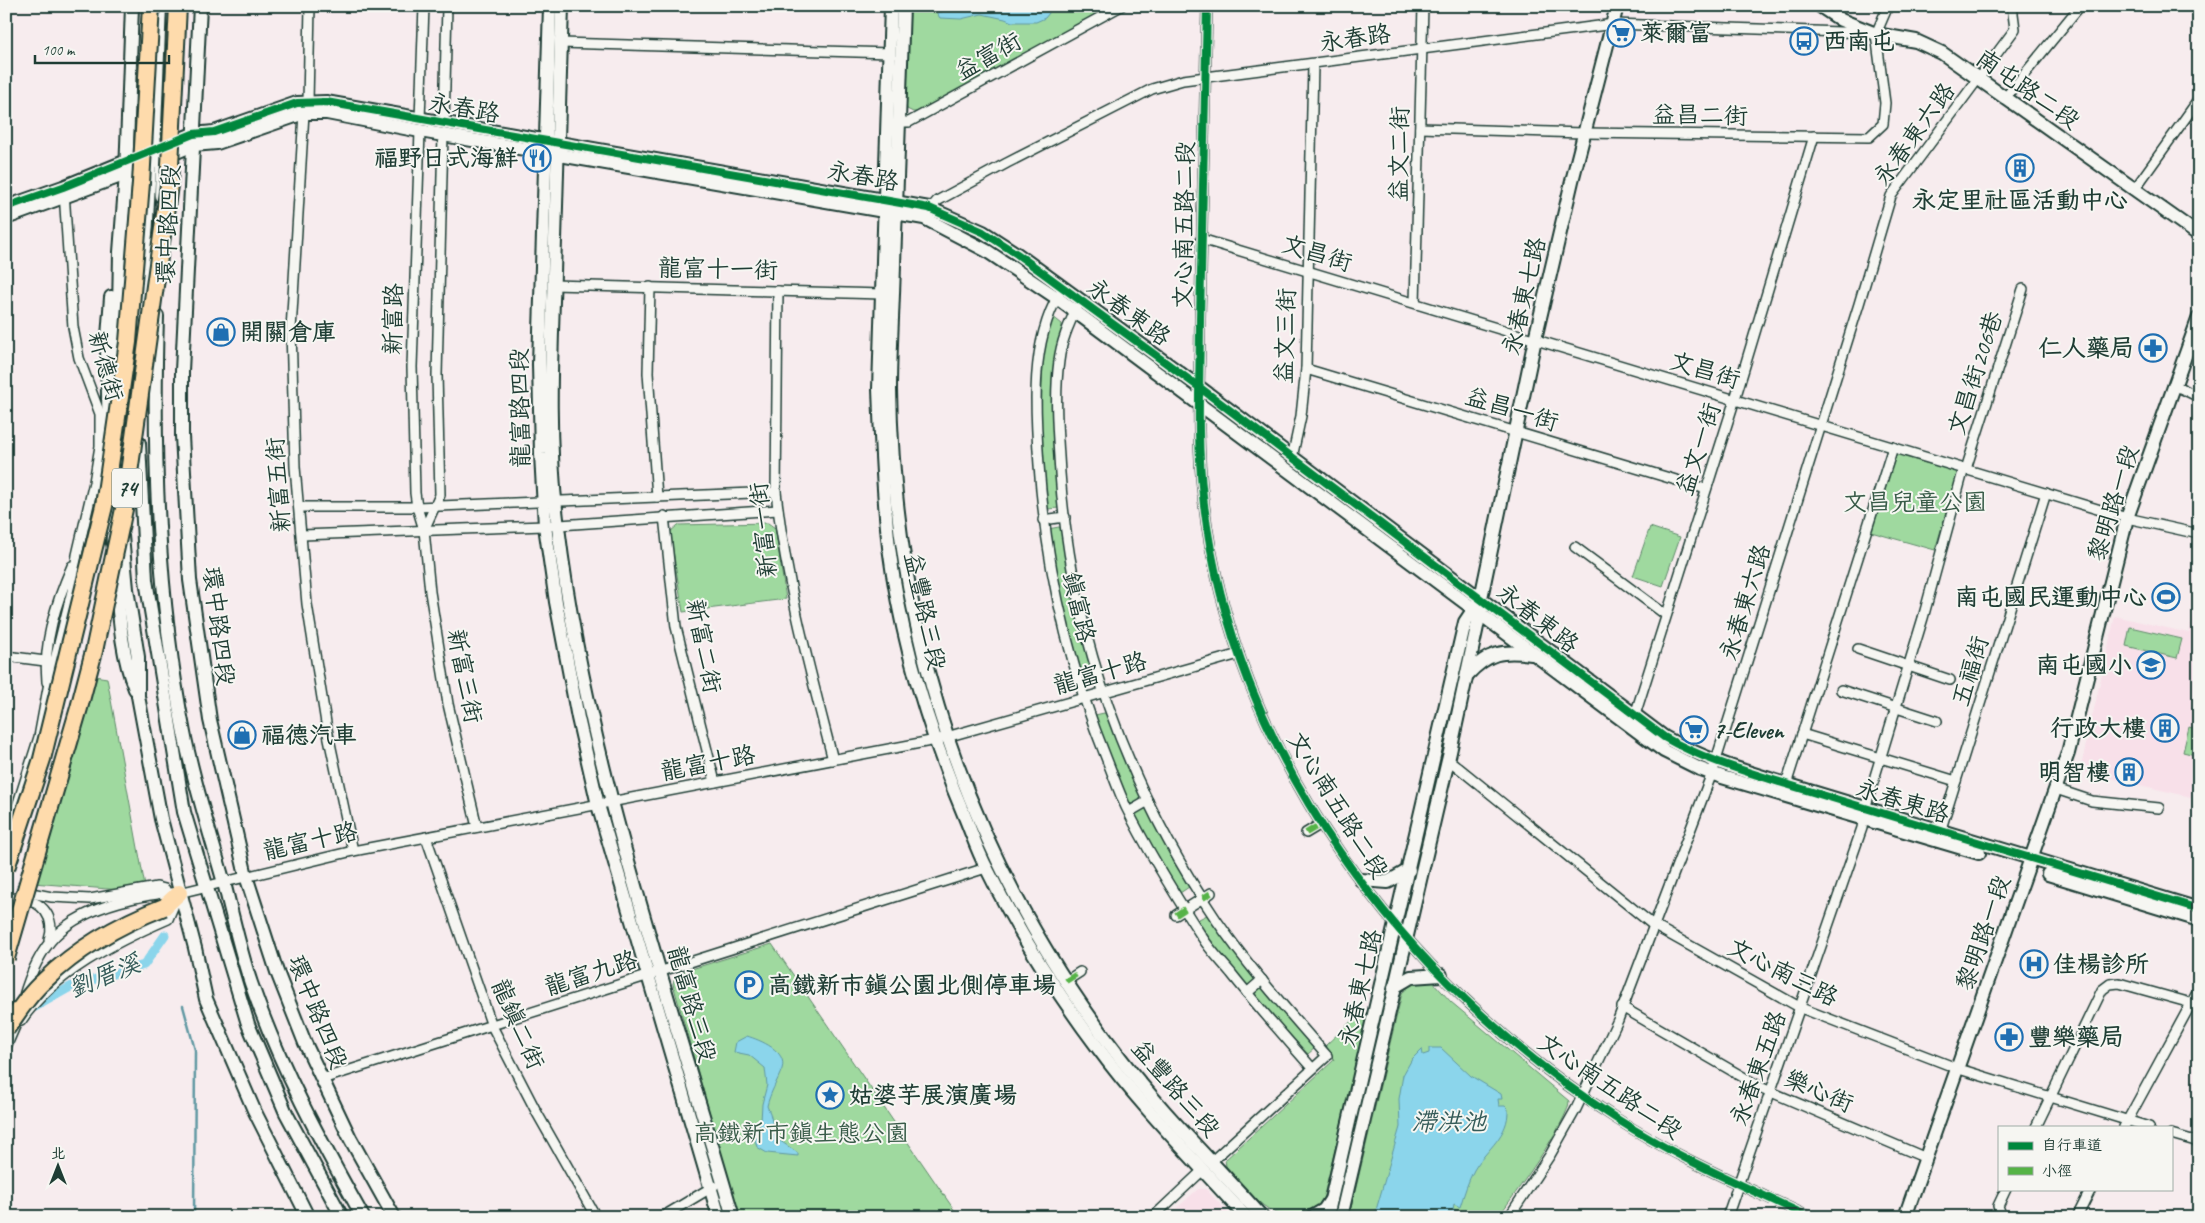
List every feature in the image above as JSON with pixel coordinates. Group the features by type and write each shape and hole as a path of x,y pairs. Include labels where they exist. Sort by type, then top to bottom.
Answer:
{"highway":[{"name":"74","path":"6,868 42,759 104,506 128,342 141,183 151,6"},
{"name":"74","path":"6,958 94,651 124,509 169,185 178,6"},
{"path":"10,1031 43,981 91,943 137,918 164,907 180,893"}],"street":[{"name":"環中路四段","path":"132,6 126,168 120,252 118,342 119,512 127,589 138,657 138,696 161,819 195,948 206,999 254,1110 308,1217"},
{"name":"環中路四段","path":"160,6 155,157 155,406 158,501 164,580 184,732 202,809 251,983 280,1056 321,1142 363,1217"},
{"name":"環中路四段","path":"167,146 174,6"},
{"name":"環中路四段","path":"200,6 182,371 182,436 190,580 210,720 246,876 277,972 305,1043 350,1138 394,1217"},
{"name":"新富五街","path":"310,6 306,107 291,330 295,467 307,604 327,729 354,851"},
{"name":"新富路","path":"424,6 412,367 412,423 416,507 424,530"},
{"name":"新富路","path":"424,530 440,495 437,375 447,6"},
{"name":"龍富路四段","path":"549,501 552,446 551,365 554,285 550,6"},
{"name":"龍富路四段","path":"562,6 539,364 556,602 578,718 598,805"},
{"path":"890,206 891,6"},
{"path":"890,206 900,122 903,6"},
{"name":"益富街","path":"900,122 909,122 1121,6"},
{"name":"文心南五路二段","path":"1207,6 1199,387 1203,495 1213,566 1239,654 1274,740 1322,824 1361,880 1407,937 1441,975 1462,997 1509,1039 1538,1064 1582,1096 1649,1138 1738,1184 1808,1217"},
{"name":"益文二街","path":"1415,303 1423,6"},
{"name":"永春東七路","path":"1341,1217 1468,675 1477,612 1535,339 1583,133 1614,24 1617,6"},
{"name":"南屯路二段","path":"1820,6 1840,20 1876,34 1902,37 1924,44 1942,53 2199,235"},
{"path":"1876,34 1888,6"},
{"name":"永春東六路","path":"1509,1217 1550,1155 1582,1096 1622,1008 1714,767 1891,196 2015,29 2012,6"},
{"path":"2005,98 2080,6"},
{"name":"永春路","path":"155,157 167,146 298,103 306,107 326,102 420,125 927,213 936,201 1152,89 1206,76 1313,65 1614,24 1876,34"},
{"name":"益昌二街","path":"1420,128 1583,133 1869,137 1883,124 1885,103 1876,34"},
{"path":"561,43 890,53"},
{"name":"益文三街","path":"1292,458 1301,416 1306,369 1313,65"},
{"path":"2134,190 2199,99"},
{"name":"益文一街","path":"1634,715 1735,400 1814,136"},
{"name":"永春路","path":"6,218 64,191 155,157 193,139"},
{"name":"環中路四段","path":"155,157 138,406 140,501 146,580 184,812 248,1024 286,1113 342,1217"},
{"name":"永春路","path":"6,207 64,191"},
{"name":"新德街","path":"6,842 39,737 48,688 72,591 77,555 94,482 101,428 100,414 79,358 74,327 64,191"},
{"name":"益豐路三段","path":"890,206 882,294 879,389 881,452 890,549 912,660 941,738 990,845 1061,985 1110,1063 1138,1099 1262,1217"},
{"name":"益豐路三段","path":"890,206 890,388 902,548 916,625 956,797 986,868 1022,934 1061,985"},
{"name":"永春東路","path":"927,213 968,224 997,239 1060,292 1075,312 1664,750 1784,790 2030,864 2199,909"},
{"name":"文昌街","path":"1201,239 2127,518 2199,534"},
{"name":"龍富十一街","path":"554,285 882,294"},
{"path":"650,288 648,373 657,497"},
{"name":"文昌街206巷","path":"1923,618 1965,469 2023,289"},
{"name":"新富一街","path":"778,291 776,492 778,510 790,588 832,760"},
{"name":"永春東路","path":"1060,292 1080,300 1481,598 1634,715 1670,741 1714,767"},
{"name":"鎮富路","path":"1060,292 1047,317 1038,360 1036,432 1044,520 1055,593 1070,656 1084,699 1129,812 1184,909 1203,938 1247,993 1312,1068 1327,1056 1262,980 1218,922 1207,895 1148,801 1136,778 1104,693 1074,584 1065,517 1058,429 1059,361 1067,328 1080,300"},
{"name":"黎明路一段","path":"1905,1217 1959,1069 2056,789 2079,710 2127,518 2199,317"},
{"name":"益昌一街","path":"1306,369 1706,489"},
{"path":"2174,385 2199,397"},
{"path":"1784,790 1893,447"},
{"path":"299,507 416,507 776,492"},
{"name":"五福街","path":"1940,832 2046,493"},
{"path":"302,535 551,526 664,516 778,510"},
{"name":"新富二街","path":"664,516 676,627 716,782"},
{"path":"1044,520 1065,517"},
{"name":"龍富路四段","path":"551,526 612,802"},
{"name":"新富三街","path":"424,530 430,592 445,686 477,827"},
{"path":"1575,547 1666,615"},
{"name":"新德街","path":"48,688 45,661 52,621 77,555"},
{"name":"永春東七路","path":"1327,1217 1397,925 1465,622 1477,612"},
{"name":"永春東五路","path":"1727,1217 1862,828 1864,814 1880,758 1923,618"},
{"path":"1858,649 1950,680"},
{"path":"1468,675 1482,661 1494,654 1508,652 1533,654"},
{"name":"龍富十路","path":"180,893 223,881 354,851 941,738 1239,654"},
{"path":"6,656 45,661"},
{"path":"1841,690 1938,721"},
{"path":"1802,734 1956,781"},
{"name":"文心南三路","path":"1449,760 1653,925 1801,1008 1959,1069 2050,1096 2126,1124 2141,1126"},
{"path":"2056,789 2092,801 2159,808"},
{"path":"1129,812 1148,801"},
{"name":"龍富路三段","path":"612,802 718,1217"},
{"name":"龍富路三段","path":"598,805 655,973 733,1217"},
{"name":"永春東路","path":"1864,814 1940,832 2199,920"},
{"path":"1306,833 1322,824"},
{"name":"龍鎮二街","path":"426,837 492,1026 537,1113 596,1217"},
{"name":"龍富九路","path":"322,1079 986,868"},
{"path":"1361,880 1388,882 1409,870"},
{"path":"7,906 15,898 31,892 62,898 90,899 157,887 180,893"},
{"path":"48,944 73,920 103,907 160,892 180,893"},
{"path":"10,1031 48,989 116,944 168,919 180,893"},
{"path":"1176,915 1207,895"},
{"path":"6,1046 30,975 48,944 52,931 44,908 27,900 7,906"},
{"path":"1061,985 1080,972"},
{"path":"1394,987 1411,977 1441,975"},
{"path":"1247,993 1262,980"},
{"path":"2036,1126 2102,990 2110,984 2119,983 2191,1003"},
{"path":"2126,1124 2199,989"},
{"name":"樂心街","path":"1622,1008 1770,1092 1926,1158"},
{"path":"1153,1217 1312,1068"},
{"path":"2172,1134 2199,1142"},
{"name":"益豐路三段","path":"1208,1166 1246,1217"},
{"path":"662,1217 722,1181"},
{"path":"2002,1217 1998,1206 2006,1190"},
{"path":"2077,1217 2090,1190"},
{"path":"1312,1217 1324,1210 1332,1199"}],"shaded area":[{"name":"南屯國小","path":"2199,589 2199,799 2080,771 2115,616 2189,633"},
{"path":"1198,1189 1206,1189 1232,1217 1167,1217"}],"green space":[{"path":"910,6 1110,6 918,112 913,112 907,109 906,105"},
{"path":"1052,316 1062,324 1054,432 1059,508 1047,509 1041,432 1042,380 1044,345"},
{"name":"文昌兒童公園","path":"1894,454 1958,472 1935,550 1871,532"},
{"path":"768,523 775,528 786,599 683,612 670,532 678,525"},
{"path":"1650,527 1680,537 1663,586 1633,576"},
{"path":"1061,528 1077,618 1093,674 1093,676 1082,679 1066,624 1048,529"},
{"path":"2130,627 2182,639 2177,658 2126,646"},
{"path":"82,674 107,678 146,892 20,882"},
{"path":"1104,713 1142,798 1141,801 1130,804 1094,719 1095,715"},
{"path":"2189,727 2199,730 2199,756 2183,752"},
{"path":"1147,808 1189,884 1189,887 1180,893 1174,888 1135,816 1135,813"},
{"path":"1207,915 1256,980 1248,987 1243,984 1198,922 1199,919"},
{"name":"高鐵新市鎮生態公園","path":"772,944 959,1217 739,1217 673,984 675,976 682,972"},
{"path":"1415,981 1433,982 1451,1002 1569,1101 1567,1110 1551,1141 1498,1217 1349,1217 1402,993"},
{"path":"1260,986 1315,1048 1308,1054 1252,994"},
{"path":"1359,1014 1368,1015 1323,1199 1314,1209 1302,1215 1290,1216 1279,1214 1268,1209 1250,1193 1226,1166 1225,1160 1334,1060 1326,1045"}],"water":[{"path":"943,6 1049,6 1049,13 1045,18 1036,22 1012,22 982,14 961,19 940,18 936,12 942,12"},
{"path":"747,1036 772,1047 781,1057 782,1069 767,1106 776,1138 798,1153 798,1156 767,1153 757,1147 755,1140 761,1121 762,1104 767,1085 765,1068 749,1055 734,1052 736,1042"},
{"name":"滯洪池","path":"1429,1048 1441,1048 1471,1076 1501,1094 1502,1099 1498,1099 1499,1106 1505,1106 1508,1109 1505,1127 1474,1170 1460,1207 1454,1204 1453,1209 1458,1211 1456,1217 1374,1217 1400,1127 1399,1099 1403,1075 1412,1059 1422,1049 1423,1055 1429,1053"}],"waterway":[{"name":"劉厝溪","path":"35,1007 72,986 144,965 165,935"},
{"path":"183,1006 195,1050 194,1217"}],"marked path":[{"path":"1306,833 1321,824"},
{"path":"1203,898 1211,893"},
{"path":"1176,915 1185,909"},
{"path":"1066,981 1080,972"}],"cycle path":[{"path":"1207,6 1199,407 1203,496 1220,591 1249,683 1290,770 1340,853 1399,930 1466,1000 1539,1063 1617,1119 1640,1133 1711,1171 1809,1217"},
{"path":"6,207 63,187 193,134 214,132 297,103 326,102 929,208 983,232 1017,254 1199,387 1664,737 1678,745 1708,758 1755,774 2199,909"}],"place":[{"name":"萊爾富","path":"1621,33"},
{"name":"西南屯","path":"1804,41"},
{"name":"福野日式海鮮","path":"537,158"},
{"name":"永定里社區活動中心","path":"2020,168"},
{"name":"開關倉庫","path":"221,332"},
{"name":"仁人藥局","path":"2153,348"},
{"name":"南屯國民運動中心","path":"2166,597"},
{"name":"南屯國小","path":"2151,665"},
{"name":"行政大樓","path":"2165,728"},
{"name":"7-Eleven","path":"1694,730"},
{"name":"福德汽車","path":"242,735"},
{"name":"明智樓","path":"2129,772"},
{"name":"佳楊診所","path":"2034,964"},
{"name":"高鐵新市鎮公園北側停車場","path":"749,985"},
{"name":"豐樂藥局","path":"2009,1037"},
{"name":"姑婆芋展演廣場","path":"830,1095"}]}
